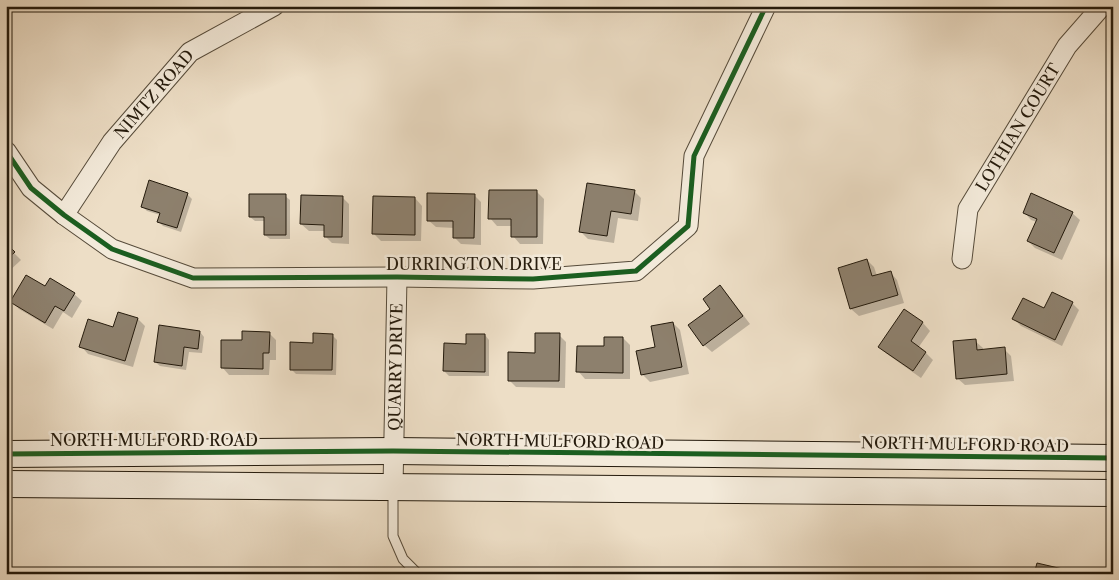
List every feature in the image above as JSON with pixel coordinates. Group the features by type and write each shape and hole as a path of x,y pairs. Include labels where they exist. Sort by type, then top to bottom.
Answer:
{"street":[{"name":"NIMTZ ROAD","path":"64,215 112,142 190,52 274,6"},
{"name":"DURRINGTON DRIVE","path":"6,151 31,188 64,215 112,249 194,278 534,279 636,271 688,226 694,156 766,6"},
{"name":"LOTHIAN COURT","path":"962,260 968,209 1067,46 1102,6"},
{"name":"QUARRY DRIVE","path":"393,487 397,278"},
{"name":"NORTH MULFORD ROAD","path":"6,454 393,452 1113,458"},
{"path":"6,484 1113,493"}],"lane":[{"path":"393,487 393,536 403,559 418,574"}],"building":[{"path":"149,180 188,193 177,228 157,222 160,213 141,207"},
{"path":"587,183 635,190 631,214 611,211 607,236 579,232"},
{"path":"489,190 537,190 537,237 511,237 511,219 488,219"},
{"path":"427,193 475,194 474,238 453,238 453,221 427,221"},
{"path":"1031,193 1073,212 1054,253 1027,241 1037,219 1023,213"},
{"path":"249,194 286,194 286,235 264,235 264,217 249,217"},
{"path":"301,195 343,196 342,237 324,237 324,225 300,224"},
{"path":"373,196 415,197 415,235 372,234"},
{"path":"6,243 15,252 6,260"},
{"path":"867,259 872,276 891,271 898,295 850,309 838,268"},
{"path":"26,275 45,286 50,278 75,293 64,311 55,306 45,323 10,302"},
{"path":"720,285 743,316 703,346 688,325 710,309 703,299"},
{"path":"1052,292 1073,302 1055,340 1012,319 1023,298 1044,308"},
{"path":"904,309 923,322 911,341 926,352 913,371 878,347"},
{"path":"118,312 138,318 125,361 79,347 88,319 113,327"},
{"path":"673,322 682,367 641,375 636,351 655,347 651,326"},
{"path":"159,325 200,331 198,349 184,347 182,366 154,362"},
{"path":"242,331 270,332 269,353 263,353 263,369 221,368 221,340 242,340"},
{"path":"313,333 333,334 332,370 290,370 290,342 313,343"},
{"path":"535,333 560,333 559,381 508,381 508,352 535,353"},
{"path":"466,334 485,334 485,372 443,371 444,343 466,344"},
{"path":"604,337 623,337 623,373 576,372 577,346 604,346"},
{"path":"976,339 977,350 1005,347 1007,374 956,379 953,341"},
{"path":"1037,563 1080,573 1034,574"}],"cycle path":[{"path":"6,151 31,188 64,215 112,249 193,278 397,277 533,279 636,271 688,226 694,156 766,6"},
{"path":"6,454 393,451 1113,458"}]}
